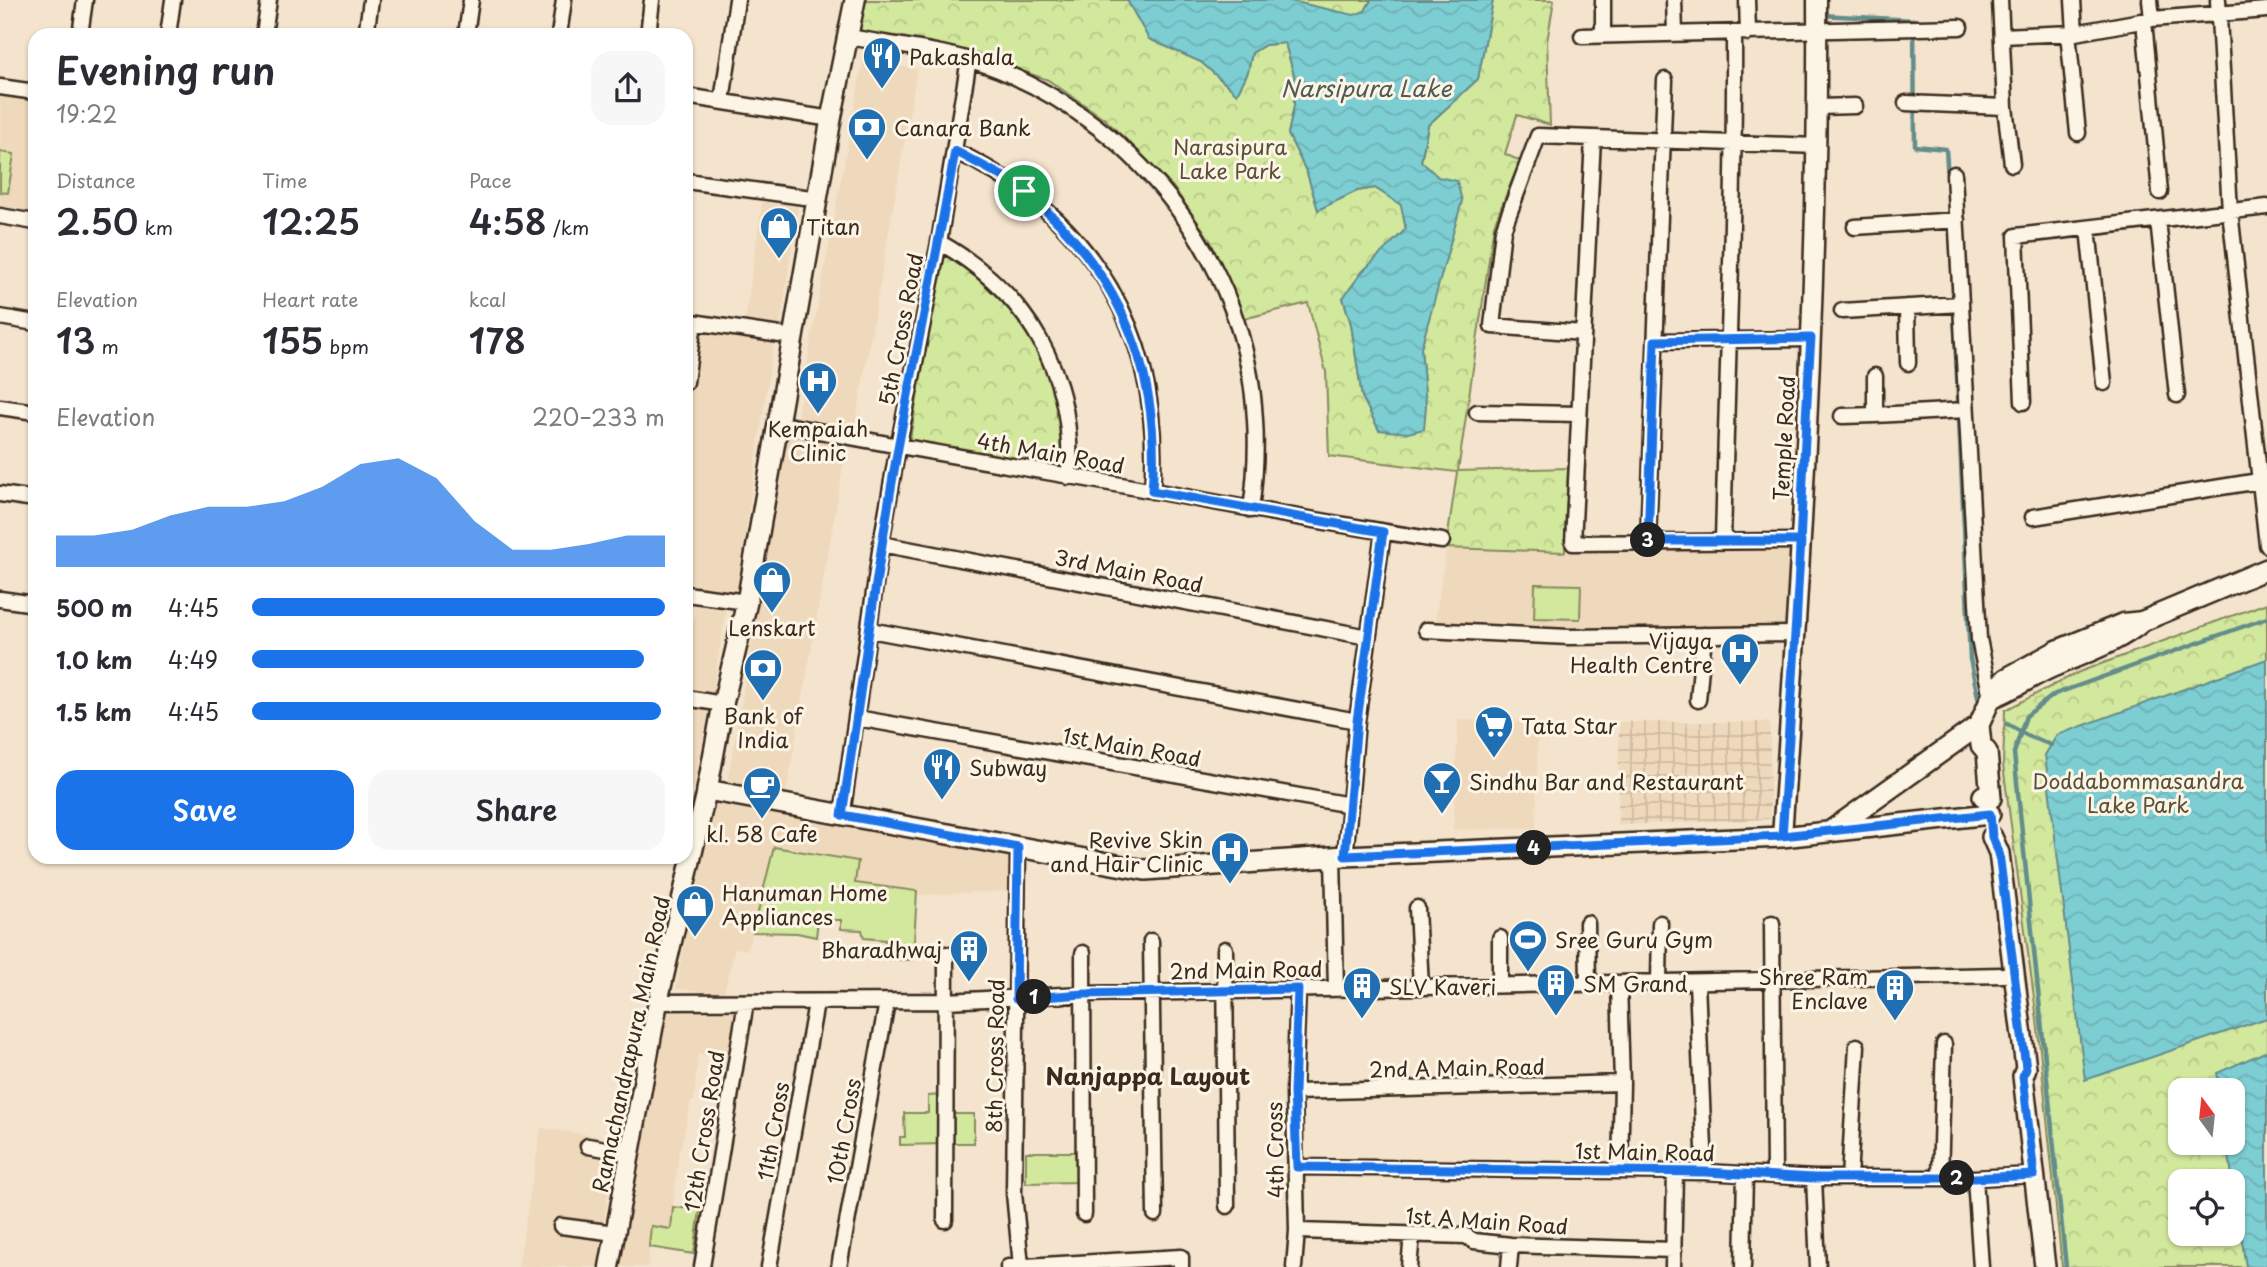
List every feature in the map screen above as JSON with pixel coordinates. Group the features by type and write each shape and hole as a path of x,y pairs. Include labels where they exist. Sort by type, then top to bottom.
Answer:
{"main road":[{"path":"855,0 831,119 747,602 723,704 707,790 1145,870 1339,856 1782,836 1828,832 1987,805"},
{"path":"2045,1267 2023,1076 2026,1068 1999,853 1992,837 1987,805 1991,798 1987,752 1980,735 1991,698 2054,666 2126,635 2143,621 2267,569"},
{"path":"1828,832 1980,735"},
{"path":"1992,837 1987,854 2016,1067 2023,1076"}],"street":[{"path":"81,28 85,0"},
{"path":"169,28 173,0"},
{"path":"265,28 269,0"},
{"path":"367,28 371,0"},
{"path":"467,28 471,0"},
{"path":"560,28 564,0"},
{"path":"649,28 652,0"},
{"path":"722,101 737,0"},
{"path":"1603,0 1603,35"},
{"path":"1674,0 1675,34"},
{"path":"1723,541 1735,143 1741,33 1747,0"},
{"path":"2000,0 2005,107 2012,164"},
{"path":"2073,0 2071,33 2078,133"},
{"path":"2150,0 2148,20 2160,192"},
{"path":"2002,36 2071,33 2218,7 2267,10"},
{"path":"2218,7 2230,211 2267,545"},
{"path":"1582,36 1741,33 1817,15 1914,28 1960,27"},
{"name":"Temple Road","path":"1782,836 1796,634 1811,338 1818,107 1817,15"},
{"path":"849,37 969,59 1016,77 1051,95 1101,128 1165,191 1200,242 1228,297 1241,336 1255,418 1256,449 1251,510"},
{"name":"5th Cross Road","path":"842,815 881,544 939,242 969,59"},
{"path":"1648,541 1665,80"},
{"path":"0,87 28,91"},
{"path":"693,97 831,119"},
{"path":"1913,103 2005,107"},
{"path":"1818,107 1855,106"},
{"path":"1583,333 1492,326 1503,230 1538,136 1817,146"},
{"path":"1593,138 1573,543 1801,541"},
{"path":"955,151 1002,176 1044,208 1081,246 1111,290 1133,337 1148,387 1154,439 1152,491"},
{"path":"1954,174 1952,221 1960,410 1979,639 1991,698"},
{"path":"693,182 819,199"},
{"path":"2023,401 2016,236 2267,207"},
{"path":"0,216 28,221"},
{"path":"2158,220 2177,395"},
{"path":"1855,227 1952,221"},
{"path":"2088,228 2104,383"},
{"path":"939,242 992,278 1021,310 1044,346 1066,410 1069,477"},
{"path":"1842,311 1956,304"},
{"path":"1907,307 1908,363"},
{"path":"0,317 28,322"},
{"path":"693,321 794,337"},
{"path":"1655,341 1811,338"},
{"path":"1875,376 1875,415"},
{"path":"0,407 28,411"},
{"path":"1842,415 1960,410"},
{"path":"1477,412 1579,414"},
{"name":"4th Main Road","path":"777,423 1251,510 1442,541"},
{"path":"2033,517 2259,481"},
{"path":"0,494 28,498"},
{"path":"1336,989 1339,856 1350,806 1357,721 1383,532"},
{"name":"3rd Main Road","path":"881,544 1368,637"},
{"path":"693,595 747,602"},
{"path":"0,599 28,603"},
{"path":"1426,629 1569,637 1796,634"},
{"path":"870,630 1357,721"},
{"path":"1698,700 1704,635"},
{"path":"693,699 723,704"},
{"name":"1st Main Road","path":"857,718 1350,806"},
{"name":"Ramachandrapura Main Road","path":"693,851 707,790"},
{"name":"8th Cross Road","path":"1014,1266 1018,847"},
{"name":"Ramachandrapura Main Road","path":"609,1267 658,1002 690,864"},
{"path":"1417,908 1420,987"},
{"path":"1587,923 1588,984"},
{"path":"1660,923 1660,982"},
{"path":"1772,923 1774,1175"},
{"path":"1500,938 1500,985"},
{"path":"1152,941 1155,1214"},
{"path":"1225,949 1227,1206"},
{"path":"1083,953 1084,1214"},
{"path":"945,1220 946,954"},
{"name":"2nd Main Road","path":"658,1002 946,1002 1152,992 2004,975"},
{"path":"1697,982 1705,1172"},
{"path":"1619,983 1622,1083 1620,1171"},
{"name":"4th Cross","path":"1294,1267 1297,1167 1294,1092 1298,989"},
{"name":"12th Cross Road","path":"702,1267 746,1002"},
{"name":"10th Cross","path":"839,1267 887,1002"},
{"name":"11th Cross","path":"769,1267 816,1003"},
{"path":"1940,1178 1944,1044"},
{"path":"1849,1178 1857,1046"},
{"name":"2nd A Main Road","path":"1294,1092 1622,1083"},
{"path":"588,1146 629,1153"},
{"name":"1st Main Road","path":"1297,1167 1705,1172 1814,1178 1975,1178 2034,1175"},
{"path":"1673,1267 1675,1172"},
{"path":"1743,1267 1745,1174"},
{"path":"1814,1178 1818,1267"},
{"path":"1975,1178 1981,1267"},
{"path":"561,1226 615,1233"},
{"name":"1st A Main Road","path":"1297,1231 1465,1236 1474,1241 1511,1245 1674,1250"},
{"path":"1409,1267 1412,1235"},
{"path":"1509,1267 1511,1245"},
{"path":"1014,1266 1181,1262"}],"shaded area":[{"path":"864,56 917,70 854,433 796,422"},
{"path":"0,96 28,99 28,213 0,209"},
{"path":"762,202 798,207 780,327 745,322"},
{"path":"699,328 774,339 736,597 693,590 693,369"},
{"path":"788,434 847,444 786,794 727,784"},
{"path":"1568,468 1566,552 1795,547 1788,632 1434,628 1458,471"},
{"path":"696,606 726,610 712,697 693,694 693,625"},
{"path":"693,708 709,709 693,790"},
{"path":"1458,720 1538,722 1536,828 1453,830"},
{"path":"1619,722 1770,722 1770,819 1618,825"},
{"path":"710,803 1008,855 1009,891 917,895 917,891 854,883 858,861 774,848 747,950 735,948 724,993 676,989"},
{"path":"741,1012 733,1058 698,1055 694,1101 691,1101 679,1149 671,1229 651,1226 648,1267 618,1267 667,1013"},
{"path":"541,1128 616,1139 597,1267 518,1267"}],"green space":[{"name":"Narasipura Lake Park","path":"865,0 1127,0 1149,39 1201,62 1237,94 1248,72 1252,53 1265,45 1285,43 1294,75 1294,106 1288,134 1307,173 1318,209 1357,191 1375,188 1401,205 1406,229 1343,298 1351,324 1362,397 1379,430 1426,406 1421,348 1428,322 1437,177 1421,162 1428,125 1478,79 1493,0 1554,0 1547,42 1550,125 1517,115 1505,154 1520,161 1494,225 1458,471 1568,468 1565,552 1446,548 1457,472 1329,456 1326,372 1308,303 1243,319 1210,240 1173,187 1105,119 1048,80 970,53 860,32"},
{"path":"1286,0 1371,0 1365,11 1354,16"},
{"path":"0,152 14,154 8,193 0,192"},
{"path":"943,252 991,284 1038,344 1061,405 1064,470 909,444"},
{"path":"1535,584 1581,585 1580,619 1534,618"},
{"name":"Doddabommasandra Lake Park","path":"2267,603 2267,1267 2062,1267 2037,1020 2003,765 2005,710 2079,672"},
{"path":"774,847 858,861 855,883 917,891 913,960 884,959 885,940 864,938 862,930 841,929 841,920 818,920 816,937 797,933 753,932"},
{"path":"942,1095 943,1144 900,1145 900,1137 905,1137 904,1113 928,1113 928,1096"},
{"path":"952,1114 974,1114 974,1143 952,1143"},
{"path":"1026,1152 1078,1152 1079,1182 1026,1183"},
{"path":"673,1207 700,1210 694,1254 649,1247 651,1226 671,1229"}],"water":[{"name":"Narsipura Lake","path":"1127,0 1286,0 1354,15 1365,11 1371,0 1493,0 1478,79 1428,125 1421,161 1438,177 1457,181 1462,201 1421,348 1426,406 1424,429 1408,433 1379,430 1362,397 1351,324 1343,298 1362,272 1406,229 1401,205 1375,188 1357,191 1318,210 1307,173 1288,134 1294,106 1294,75 1285,43 1265,45 1252,53 1248,72 1237,94 1201,62 1149,39"},
{"path":"2267,659 2267,1018 2085,1080 2045,755 2057,735"},
{"path":"2267,1051 2267,1267 2246,1267 2243,1246 2245,1246 2245,1169 2231,1169 2229,1155 2245,1155 2245,1078 2218,1078 2217,1073"}],"waterway":[{"path":"1820,15 1914,20 1915,146 1946,149 1948,179"},
{"path":"1950,223 1970,659 1980,706"},
{"path":"2066,1267 2014,753 2026,716 2055,694 2267,618"},
{"path":"2007,724 2051,745"}],"place":[{"name":"Pakashala","path":"882,90"},
{"name":"Canara Bank","path":"867,161"},
{"name":"Titan","path":"779,260"},
{"name":"Kempaiah Clinic","path":"818,415"},
{"name":"Lenskart","path":"772,614"},
{"name":"Vijaya Health Centre","path":"1740,686"},
{"name":"Bank of India","path":"763,702"},
{"name":"Tata Star","path":"1494,759"},
{"name":"Subway","path":"942,801"},
{"name":"Sindhu Bar and Restaurant","path":"1442,815"},
{"name":"kl. 58 Cafe","path":"762,820"},
{"name":"Revive Skin and Hair Clinic","path":"1230,885"},
{"name":"Hanuman Home Appliances","path":"695,938"},
{"name":"Sree Guru Gym","path":"1528,973"},
{"name":"Bharadhwaj","path":"969,983"},
{"name":"SM Grand","path":"1556,1017"},
{"name":"SLV Kaveri","path":"1362,1020"},
{"name":"Shree Ram Enclave","path":"1895,1022"}],"district":[{"name":"Nanjappa Layout","path":"1148,1075"}],"route":[{"path":"1024,191 955,151 881,544 842,815 1018,847 1016,999 1084,994 1298,989 1294,1092 1297,1167 1705,1172 1814,1178 1975,1178 2034,1175 2023,1076 2026,1068 1999,853 1992,837 1990,814 1782,836 1801,541 1648,541 1655,341 1811,338 1808,383 1801,541 1796,634 1782,836 1345,856 1357,721 1383,532 1152,491 1154,439 1148,387 1142,362 1123,313 1097,267 1081,246 1024,191"}]}
